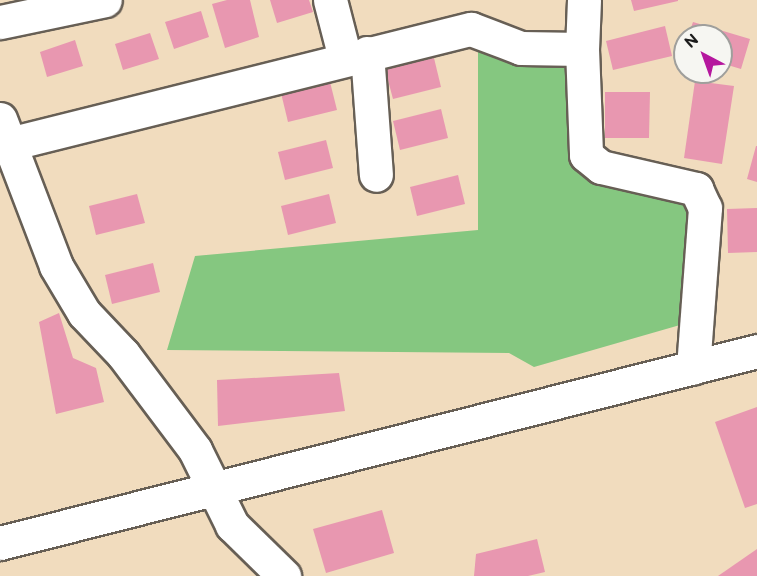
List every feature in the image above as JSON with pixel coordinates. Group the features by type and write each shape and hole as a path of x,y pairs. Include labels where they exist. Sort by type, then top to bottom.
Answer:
{"street":[{"path":"0,22 105,0"},
{"path":"330,0 356,56 376,175"},
{"path":"585,0 582,49 586,155 601,167 696,189 705,208 693,368"},
{"path":"284,576 232,525 195,450 123,354 84,313 56,266 4,132 471,29 521,48 582,49"},
{"path":"0,543 757,351"}],"green space":[{"path":"478,49 574,69 601,167 691,196 680,325 534,367 509,353 167,350 195,256 478,230"}],"building":[{"path":"227,0 250,0 259,37 225,48 212,4"},
{"path":"270,0 309,0 313,12 277,23"},
{"path":"631,0 678,0 678,1 634,11"},
{"path":"201,11 209,37 174,49 165,22"},
{"path":"665,26 672,56 613,70 606,41"},
{"path":"150,33 159,59 123,70 115,44"},
{"path":"733,34 750,39 741,69 733,67"},
{"path":"75,40 83,66 47,77 40,52"},
{"path":"434,58 441,87 393,99 385,69"},
{"path":"330,82 337,110 288,122 281,93"},
{"path":"695,84 734,86 722,164 684,158"},
{"path":"605,92 650,92 649,138 605,138"},
{"path":"441,109 448,138 400,150 393,121"},
{"path":"326,140 333,168 285,180 278,152"},
{"path":"757,146 757,182 747,179"},
{"path":"458,175 465,204 417,216 410,187"},
{"path":"137,194 145,223 96,235 89,206"},
{"path":"329,194 336,223 288,235 281,206"},
{"path":"757,208 757,252 728,253 727,209"},
{"path":"153,263 160,292 112,304 105,275"},
{"path":"59,313 73,358 96,368 104,402 56,414 39,322"},
{"path":"339,373 345,411 218,426 217,380"},
{"path":"757,407 757,504 745,508 715,422"},
{"path":"382,510 394,553 326,573 313,529"},
{"path":"537,539 545,572 528,576 474,576 476,554"},
{"path":"757,549 757,576 718,576"}]}
